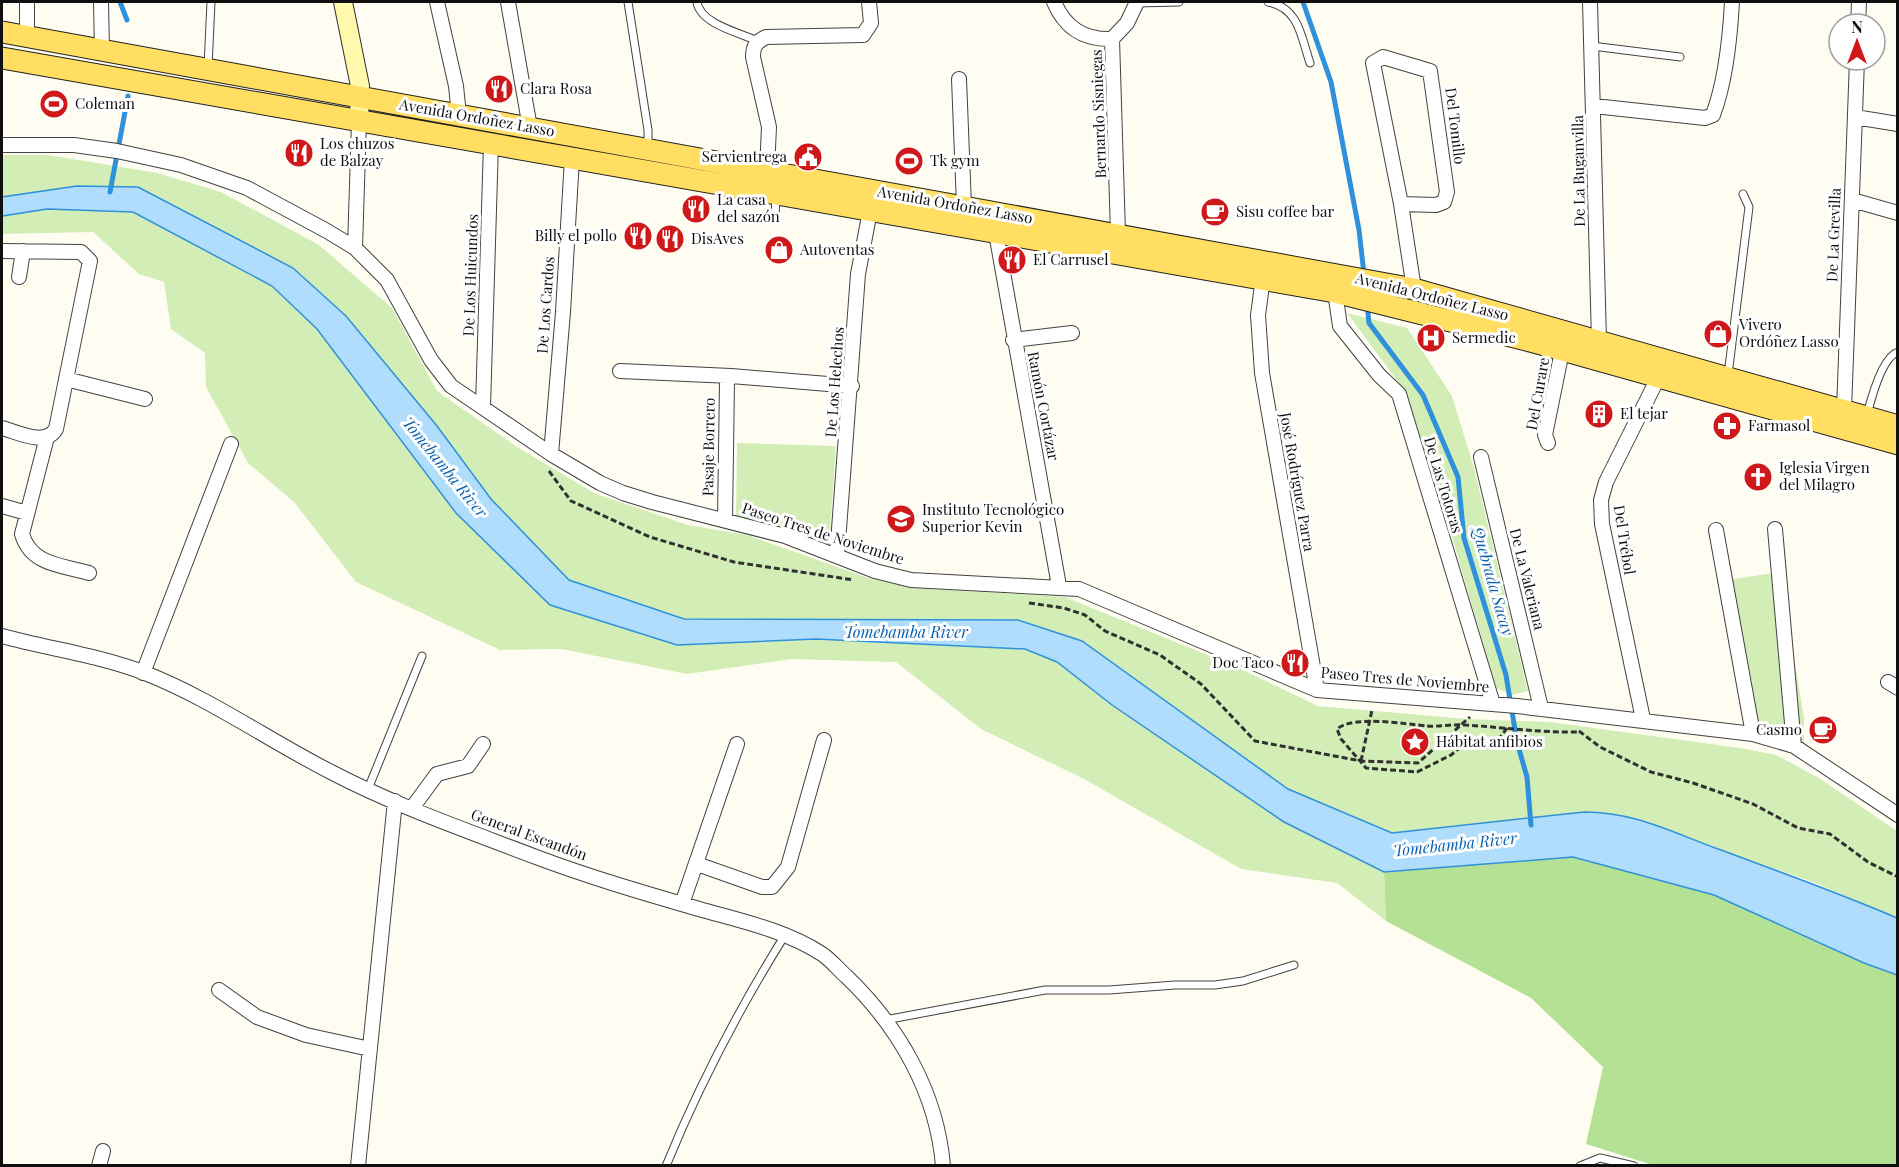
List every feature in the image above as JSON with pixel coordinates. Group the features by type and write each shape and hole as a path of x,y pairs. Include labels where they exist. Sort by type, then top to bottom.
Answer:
{"main road":[{"name":"Avenida Ordoñez Lasso","path":"2,32 1118,234 1332,282 1403,294 1599,341 1898,426"},
{"name":"Avenida Ordoñez Lasso","path":"2,58 1263,278 1332,282"},
{"name":"Avenida Ordoñez Lasso","path":"1403,294 1562,351 1898,444"}],"street":[{"path":"27,2 27,37"},
{"path":"100,2 102,50"},
{"path":"343,2 360,97 355,248"},
{"path":"437,2 456,86 459,115"},
{"path":"508,2 530,128"},
{"path":"767,171 769,127 753,48 758,41 766,37 863,35 871,23 869,2"},
{"path":"1054,2 1060,15 1072,29 1087,37 1112,39"},
{"name":"Bernardo Sisniegas","path":"1118,234 1112,39 1121,32 1137,2"},
{"name":"De La Buganvilla","path":"1590,2 1599,341"},
{"path":"1594,106 1705,117 1713,115 1718,101 1730,33 1732,2"},
{"name":"Del Tomillo","path":"1401,204 1436,205 1444,202 1446,192 1444,170 1430,71 1383,57 1372,63 1401,204 1403,294"},
{"name":"De La Grevilla","path":"1844,411 1857,72"},
{"path":"959,79 964,206"},
{"path":"1855,117 1898,123"},
{"name":"De Los Huicundos","path":"483,407 491,144"},
{"name":"Paseo Tres de Noviembre","path":"2,145 74,145 117,151 181,165 247,188 355,248 387,280 441,374 463,395 483,407 547,458 623,493 785,536 875,571 911,580 947,584 1059,586 1095,595 1317,690 1541,708 1753,734 1794,747 1898,814"},
{"name":"De Los Cardos","path":"547,458 563,312 572,158"},
{"path":"1852,200 1898,213"},
{"name":"De Los Helechos","path":"837,556 852,386 858,274 870,210"},
{"name":"Ramón Cortázar","path":"996,233 1013,340 1059,586"},
{"path":"2,251 81,252 90,261 56,429 47,437 40,439 2,428"},
{"path":"19,277 23,251"},
{"name":"José Rodríguez Parra","path":"1263,278 1258,315 1262,373 1317,690"},
{"name":"De Las Totoras","path":"1332,282 1340,326 1379,375 1399,394 1498,705"},
{"path":"1013,340 1072,333"},
{"name":"Del Curare","path":"1548,443 1545,435 1562,351"},
{"path":"620,371 731,376 852,386"},
{"name":"Pasaje Borrero","path":"725,520 727,382 731,376"},
{"name":"Del Trébol","path":"1643,719 1602,524 1601,500 1606,482 1659,376"},
{"path":"66,379 145,399"},
{"path":"47,437 22,534 31,554 89,573"},
{"path":"143,673 231,444"},
{"name":"De La Valeriana","path":"1481,457 1541,708"},
{"path":"2,506 27,513"},
{"path":"1775,529 1794,747"},
{"path":"1716,530 1753,734"},
{"name":"General Escandón","path":"2,636 79,653 143,673 188,692 330,772 411,808 541,859 785,935 823,955 867,997 901,1042 922,1081 941,1142 943,1166"},
{"path":"697,864 762,887 772,887 780,881 788,867 824,740"},
{"path":"411,808 437,774 468,766 483,744"},
{"path":"682,904 737,744"},
{"path":"358,1166 395,801"},
{"path":"219,990 257,1017 315,1038 370,1049"},
{"path":"99,1166 103,1151"}],"lane":[{"path":"208,70 211,2"},
{"path":"628,2 648,130 648,149"},
{"path":"697,2 698,8 706,18 758,41"},
{"path":"1137,2 1179,2"},
{"path":"1268,2 1282,4 1291,11 1310,63"},
{"path":"1592,46 1680,57"},
{"path":"775,217 776,194"},
{"path":"1728,378 1749,207 1743,194"},
{"path":"1866,417 1871,397 1887,359 1898,352"},
{"path":"368,789 422,656"},
{"path":"666,1166 683,1124 743,1003 785,935"},
{"path":"885,1020 1045,990 1109,990 1175,985 1215,985 1242,981 1293,965"},
{"path":"1580,1166 1600,1158 1635,1166"}],"path":[{"path":"547,458 571,501 650,537 734,562 862,582"},
{"path":"1025,602 1064,608 1085,615 1105,631 1160,655 1201,684 1227,715 1255,741 1361,761 1418,763 1461,724 1498,705"},
{"path":"1361,761 1378,695"},
{"path":"1579,732 1585,713"},
{"path":"1507,728 1496,743 1462,746 1451,755 1417,772 1366,768 1341,739 1337,729 1343,723 1430,726 1461,724 1507,728 1555,733 1579,732 1599,747 1650,772 1693,783 1752,804 1798,828 1830,834 1868,862 1898,877"}],"green space":[{"path":"2,155 48,155 157,173 221,192 319,245 392,308 437,391 517,447 596,494 688,525 747,535 868,578 912,588 1065,597 1237,667 1318,706 1467,719 1550,722 1776,755 1819,778 1897,831 1897,918 1813,882 1719,850 1648,822 1450,828 1392,833 1288,789 1082,641 1018,620 684,619 568,580 491,499 437,426 346,316 138,187 77,186 2,197"},
{"path":"47,209 133,212 272,286 317,329 456,513 537,590 677,645 816,639 1025,649 1057,662 1112,705 1284,822 1384,872 1386,921 1337,883 1241,869 1086,780 981,729 896,662 792,659 687,674 561,649 500,650 356,582 294,502 248,463 206,387 205,353 171,329 164,282 139,274 93,232 2,234 2,216"},
{"path":"1347,313 1407,328 1452,396 1474,468 1528,691 1512,695 1496,688 1443,506 1404,390"},
{"path":"737,443 836,446 829,546 786,529 736,516"},
{"path":"1780,572 1804,718 1804,745 1752,722 1727,580"},
{"path":"1573,857 1714,895 1864,963 1897,975 1897,1165 1653,1165 1586,1144 1603,1067 1531,998 1386,921 1384,872"}],"water":[{"name":"Tomebamba River","path":"77,186 138,187 293,268 346,316 437,426 491,499 569,580 684,619 1018,620 1082,641 1288,789 1392,833 1584,812 1638,820 1897,918 1897,975 1864,963 1714,895 1573,857 1384,872 1284,822 1112,705 1057,662 1025,649 816,639 677,645 550,605 456,513 317,329 272,286 133,212 47,209 2,216 2,197"}],"waterway":[{"path":"120,2 127,20"},
{"name":"Quebrada Sacay","path":"1303,2 1331,82 1359,230 1364,274"},
{"path":"110,192 128,96"},
{"name":"Quebrada Sacay","path":"1367,304 1369,323 1423,395 1458,477 1464,538 1506,675 1517,742 1527,777 1531,825"}],"place":[{"name":"Clara Rosa","path":"499,89"},
{"name":"Coleman","path":"54,104"},
{"name":"Los chuzos de Balzay","path":"299,153"},
{"name":"Servientrega","path":"808,157"},
{"name":"Tk gym","path":"909,161"},
{"name":"La casa del sazón","path":"696,209"},
{"name":"Sisu coffee bar","path":"1215,212"},
{"name":"Billy el pollo","path":"638,236"},
{"name":"DisAves","path":"670,239"},
{"name":"Autoventas","path":"779,250"},
{"name":"El Carrusel","path":"1012,260"},
{"name":"Vivero Ordóñez Lasso","path":"1718,334"},
{"name":"Sermedic","path":"1431,338"},
{"name":"El tejar","path":"1599,414"},
{"name":"Farmasol","path":"1727,426"},
{"name":"Iglesia Virgen del Milagro","path":"1758,477"},
{"name":"Instituto Tecnológico Superior Kevin","path":"901,519"},
{"name":"Doc Taco","path":"1295,663"},
{"name":"Casmo","path":"1823,730"},
{"name":"Hábitat anfibios","path":"1415,742"}]}
